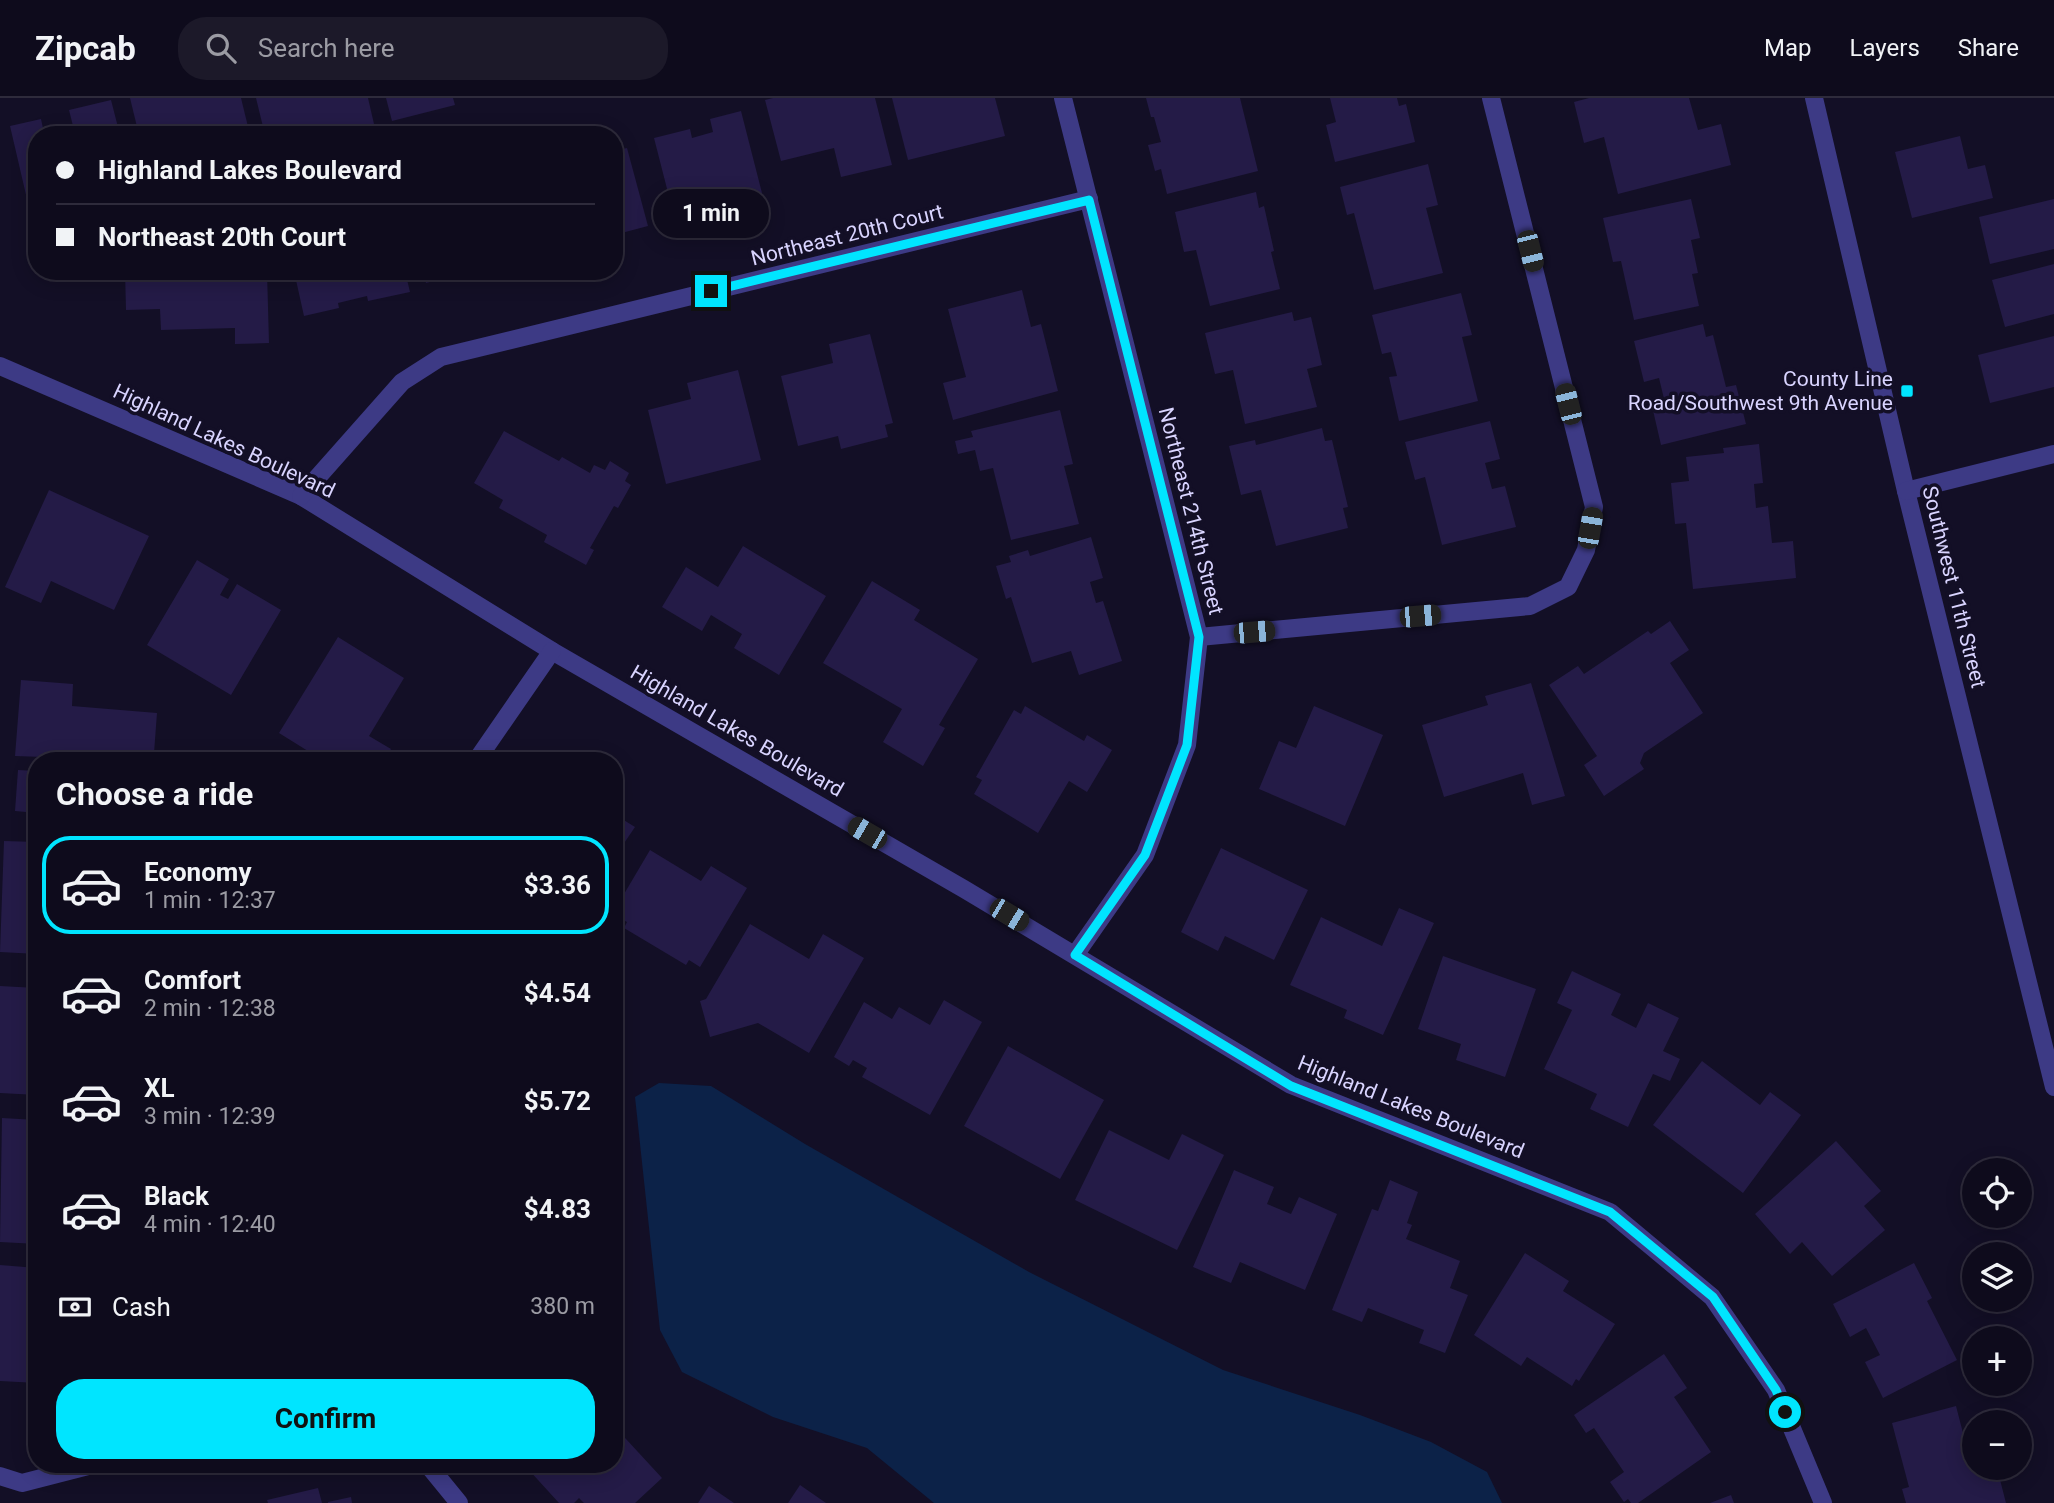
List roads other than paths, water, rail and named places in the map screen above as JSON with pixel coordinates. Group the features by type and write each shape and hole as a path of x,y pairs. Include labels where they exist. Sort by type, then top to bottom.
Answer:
{"street":[{"name":"Northeast 214th Street","path":"1063,98 1199,637 1187,745 1145,855 1075,955"},
{"path":"1199,637 1530,606 1568,587 1587,550 1594,507 1491,98"},
{"name":"Southwest 11th Street","path":"1814,98 1906,491 2054,1087"},
{"name":"Northeast 20th Court","path":"301,496 402,382 441,357 1089,200"},
{"name":"Highland Lakes Boulevard","path":"0,366 301,496 552,651 964,889 1291,1086 1610,1212 1713,1297 1776,1390 1823,1503"},
{"path":"1906,491 2054,454"},
{"path":"482,752 552,651"},
{"path":"0,1476 22,1483 61,1473"},
{"path":"435,1473 459,1503"}],"water":[{"path":"659,1083 711,1086 805,1144 1029,1272 1223,1370 1360,1415 1431,1442 1487,1472 1502,1503 934,1503 867,1448 773,1417 682,1372 660,1330 635,1097"}],"place":[{"name":"County Line Road/Southwest 9th Avenue","path":"1907,391"}]}
